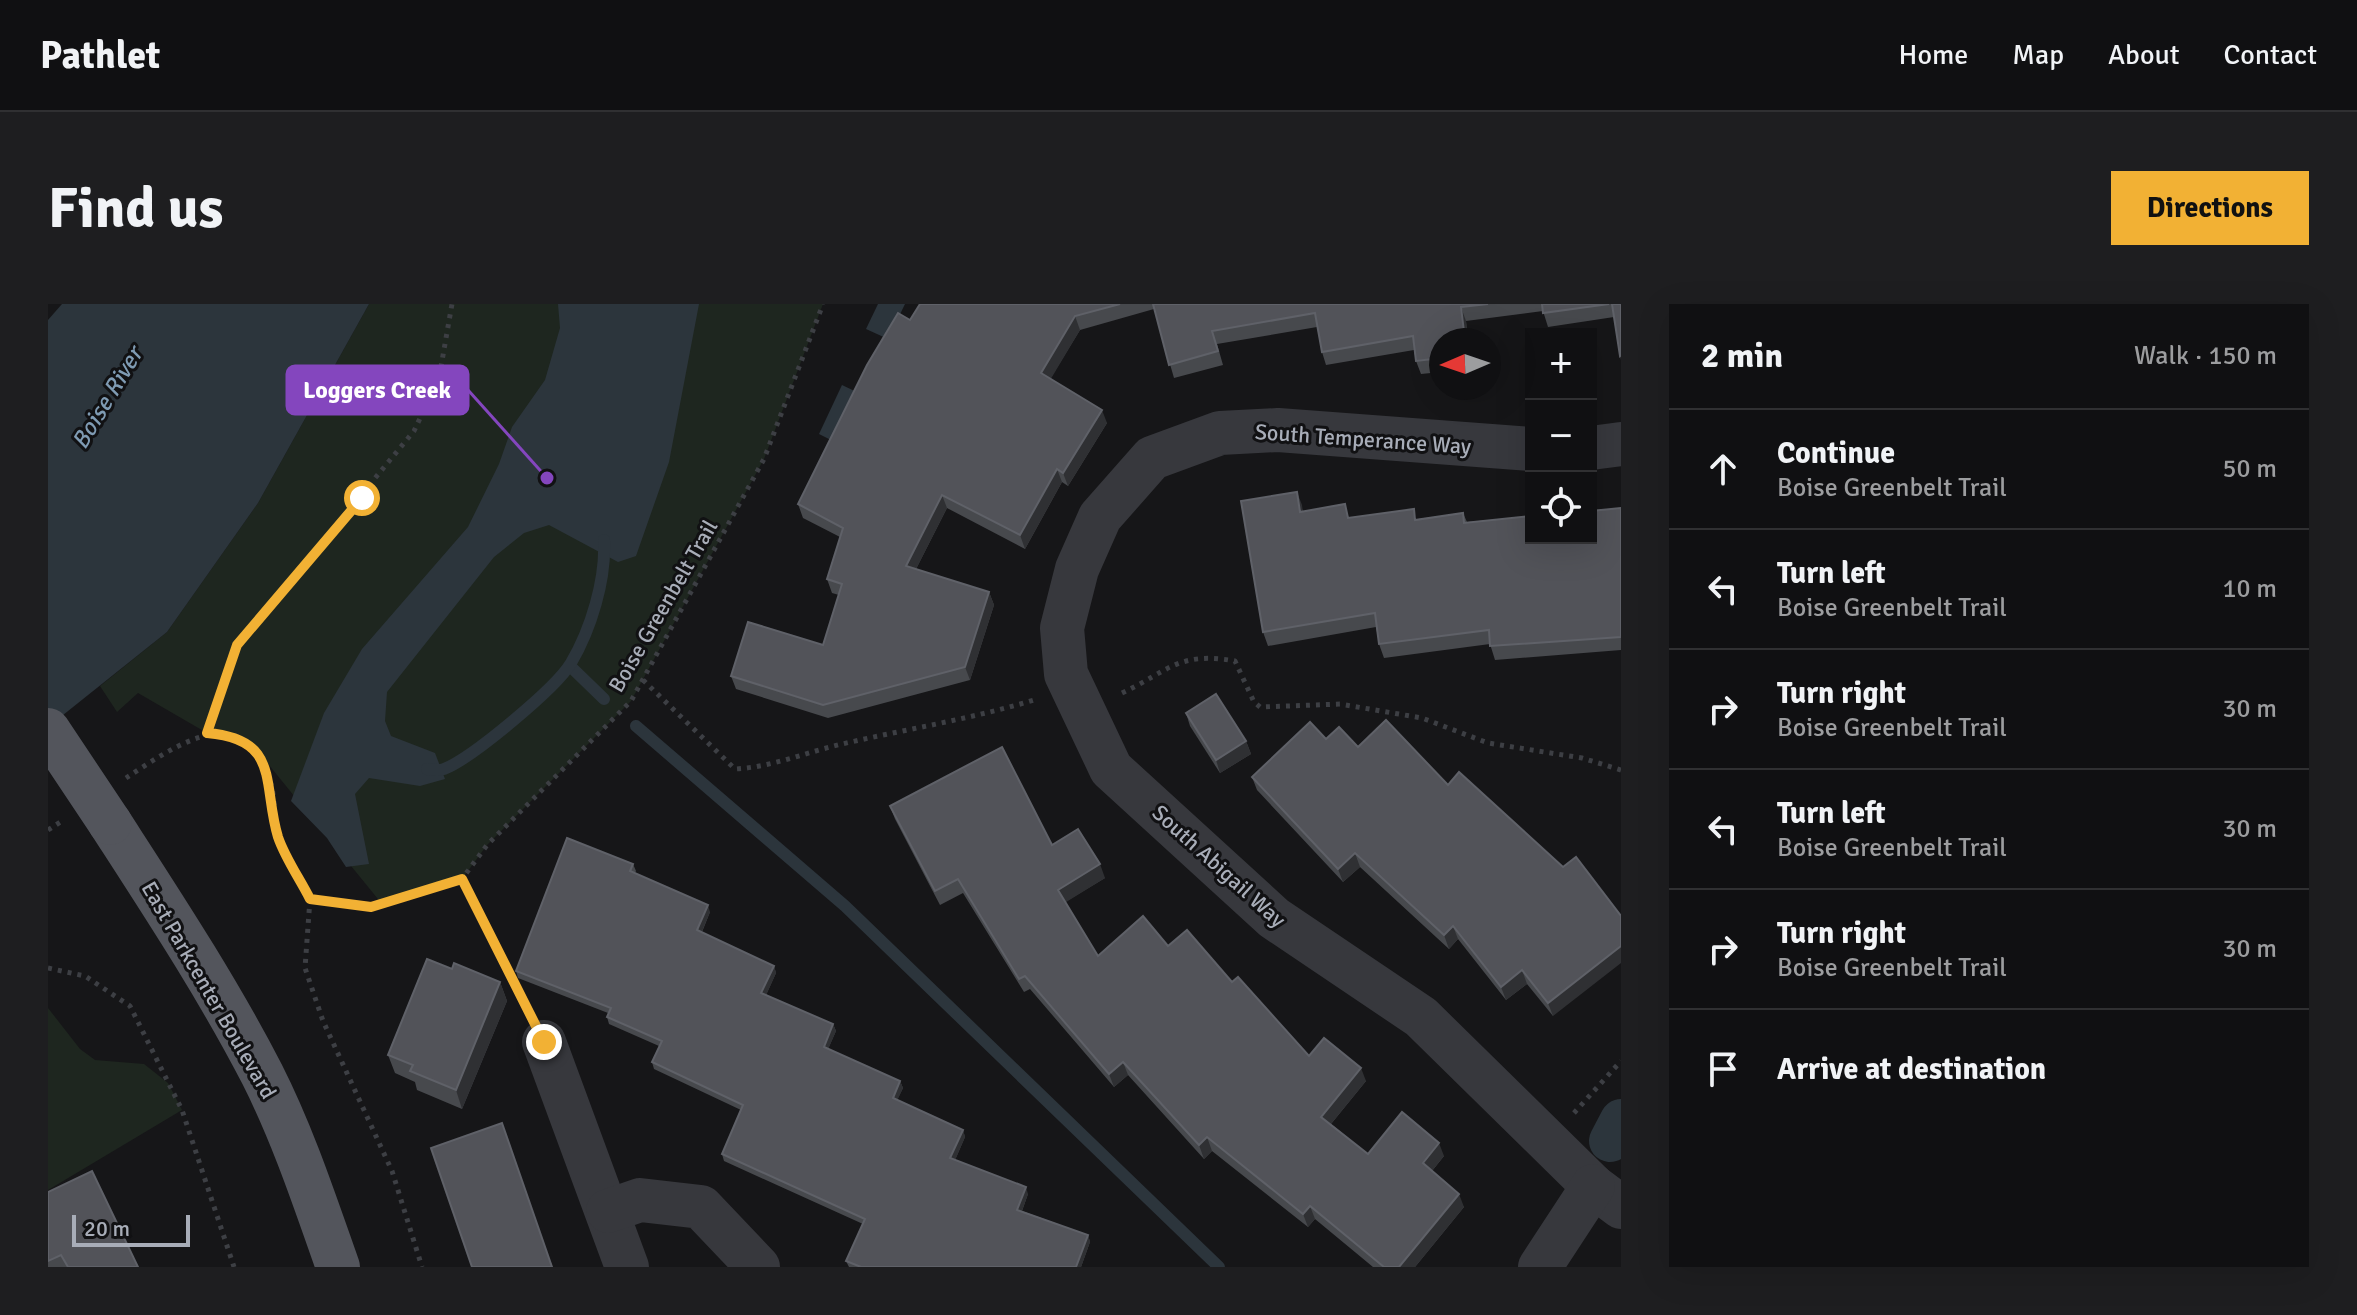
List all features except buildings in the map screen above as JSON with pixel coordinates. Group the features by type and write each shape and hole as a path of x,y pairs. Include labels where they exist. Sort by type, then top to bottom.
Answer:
{"main road":[{"name":"East Parkcenter Boulevard","path":"48,730 198,961 262,1075 305,1175 338,1267"}],"street":[{"name":"South Temperance Way","path":"1152,458 1220,433 1278,430 1525,449"},
{"path":"1597,447 1621,444"},
{"name":"South Abigail Way","path":"1152,458 1100,517 1077,569 1062,628 1066,674 1111,769 1274,918 1421,1017 1607,1196"},
{"path":"544,1042 627,1267"},
{"path":"1540,1267 1607,1196"},
{"path":"608,1211 640,1200 701,1207 758,1267"}],"path":[{"path":"422,1267 392,1171 323,1021 305,968 310,899 278,837 271,785 260,754 235,735 207,733 237,645 414,431 439,378 452,304"},
{"name":"Boise Greenbelt Trail","path":"462,879 487,845 631,701 764,459 823,304"},
{"path":"1118,694 1174,661 1210,656 1235,661 1254,702 1260,707 1340,704 1422,718 1488,743 1582,758 1621,770"},
{"path":"643,680 735,769 752,768 840,744 978,717 1038,699"},
{"path":"310,899 371,907 462,879 544,1042"},
{"path":"48,968 85,976 130,1006 182,1110 234,1267"},
{"path":"1574,1113 1621,1061"}],"shaded area":[{"path":"369,304 823,304 764,459 631,701 487,845 462,879 382,904 260,754 235,735 207,733 138,693 117,712 100,686 167,632 258,503"},
{"path":"48,1008 80,1049 95,1060 144,1064 168,1083 182,1110 48,1190"}],"water":[{"name":"Boise River","path":"62,304 369,304 258,503 167,632 48,727 48,320"},
{"path":"558,304 699,304 669,462 636,556 618,562 549,525 524,533 494,557 387,692 385,721 391,736 435,753 445,779 420,786 369,778 355,794 369,864 346,867 327,838 291,801 324,713 362,649 468,527 499,464 512,427 545,380 560,328"},
{"path":"878,304 905,304 888,339 866,329"},
{"path":"842,385 865,396 841,445 819,434"}],"waterway":[{"path":"427,769 444,769 474,751 532,705 571,663 596,604 604,540"},
{"path":"570,666 604,699"},
{"path":"636,726 845,906 1219,1267"},
{"path":"1610,1141 1621,1120"}],"place":[{"name":"Loggers Creek","path":"547,478"}],"route":[{"path":"362,498 237,645 207,733 235,735 260,754 271,785 278,837 310,899 371,907 462,879 544,1042"}]}
